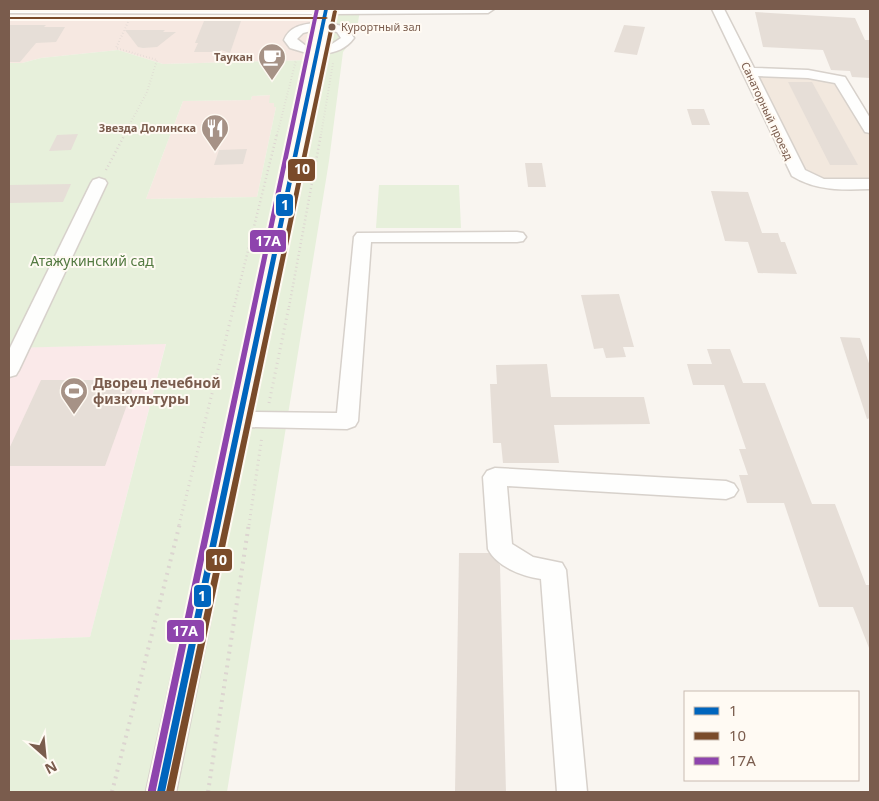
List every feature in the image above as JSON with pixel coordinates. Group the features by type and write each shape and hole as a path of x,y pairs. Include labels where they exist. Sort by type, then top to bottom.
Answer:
{"street":[{"path":"9,9 488,9"},
{"path":"162,792 326,9"},
{"name":"Санаторный проезд","path":"718,9 798,173 807,179 820,183 870,184"},
{"path":"323,26 347,33 348,38 346,42 339,46 318,50 298,47 290,40 291,36 296,32 323,26"},
{"path":"749,72 808,74 840,80 870,129"},
{"path":"9,370 99,183"},
{"path":"240,419 347,420 363,237 517,237"},
{"path":"572,792 553,570 528,567 500,549 495,477 726,490"}],"path":[{"path":"99,183 146,92 158,60 116,48 130,18"},
{"path":"112,792 296,60"}],"shaded area":[{"path":"9,9 326,9 315,60 163,64 118,50 41,58 22,63 9,63"},
{"path":"749,72 840,80 870,129 870,184 843,184 807,179"},
{"name":"Звезда Долинска","path":"271,95 276,107 257,197 146,199 183,101 251,100 252,96"},
{"path":"166,343 90,637 9,640 9,348"}],"green space":[{"name":"Атажукинский сад","path":"9,9 488,9 360,10 356,35 343,52 329,161 227,792 9,792 9,640 90,637 166,344 9,348 9,63 22,63 41,58 118,50 163,64 315,60 326,10","holes":["270,95 269,103 274,103 274,107 276,107 257,197 146,199 183,101 251,100 252,96"]},
{"path":"379,185 459,185 461,228 376,228"}],"building":[{"path":"755,12 855,18 865,40 870,40 870,78 852,77 850,71 831,70 823,50 763,47"},
{"path":"204,21 241,21 230,53 221,50 220,52 194,52 198,43 195,43"},
{"path":"9,25 65,27 56,42 36,43 20,62 9,62"},
{"path":"624,25 645,27 637,55 614,52"},
{"path":"125,30 165,30 163,32 176,32 157,47 143,48 138,47"},
{"path":"788,82 812,82 858,165 830,165"},
{"path":"687,109 704,109 710,125 692,125"},
{"path":"78,134 71,150 49,151 57,135"},
{"path":"247,149 243,164 214,165 219,150"},
{"path":"525,163 542,163 546,187 528,187"},
{"path":"71,184 63,202 9,203 9,185"},
{"path":"711,191 748,192 762,233 778,233 781,242 785,242 797,274 758,273 748,242 725,241"},
{"path":"619,294 634,347 623,347 626,357 606,358 603,348 594,349 581,295"},
{"path":"840,337 860,338 870,366 870,418 867,419"},
{"path":"707,349 730,349 743,383 765,383 812,504 835,504 866,585 870,585 870,648 853,607 819,607 784,503 747,503 739,475 748,475 739,449 746,449 724,385 693,385 687,364 712,364"},
{"path":"547,364 551,397 644,397 650,424 554,425 559,463 503,463 501,443 493,443 490,384 497,384 496,365"},
{"name":"Дворец лечебной физкультуры","path":"41,380 136,380 105,466 9,466 9,449"},
{"path":"459,553 489,553 500,565 506,792 455,792"}],"transit line":[{"name":"1","path":"9,9 326,9"},
{"name":"17А","path":"152,790 317,9"},
{"name":"1","path":"161,792 326,9"},
{"name":"10","path":"170,792 335,11"},
{"name":"10","path":"9,18 326,18"}],"place":[{"name":"Курортный зал","path":"332,27"},
{"name":"Таукан","path":"272,81"},
{"name":"Звезда Долинска","path":"215,152"},
{"name":"Дворец лечебной физкультуры","path":"74,415"}]}
